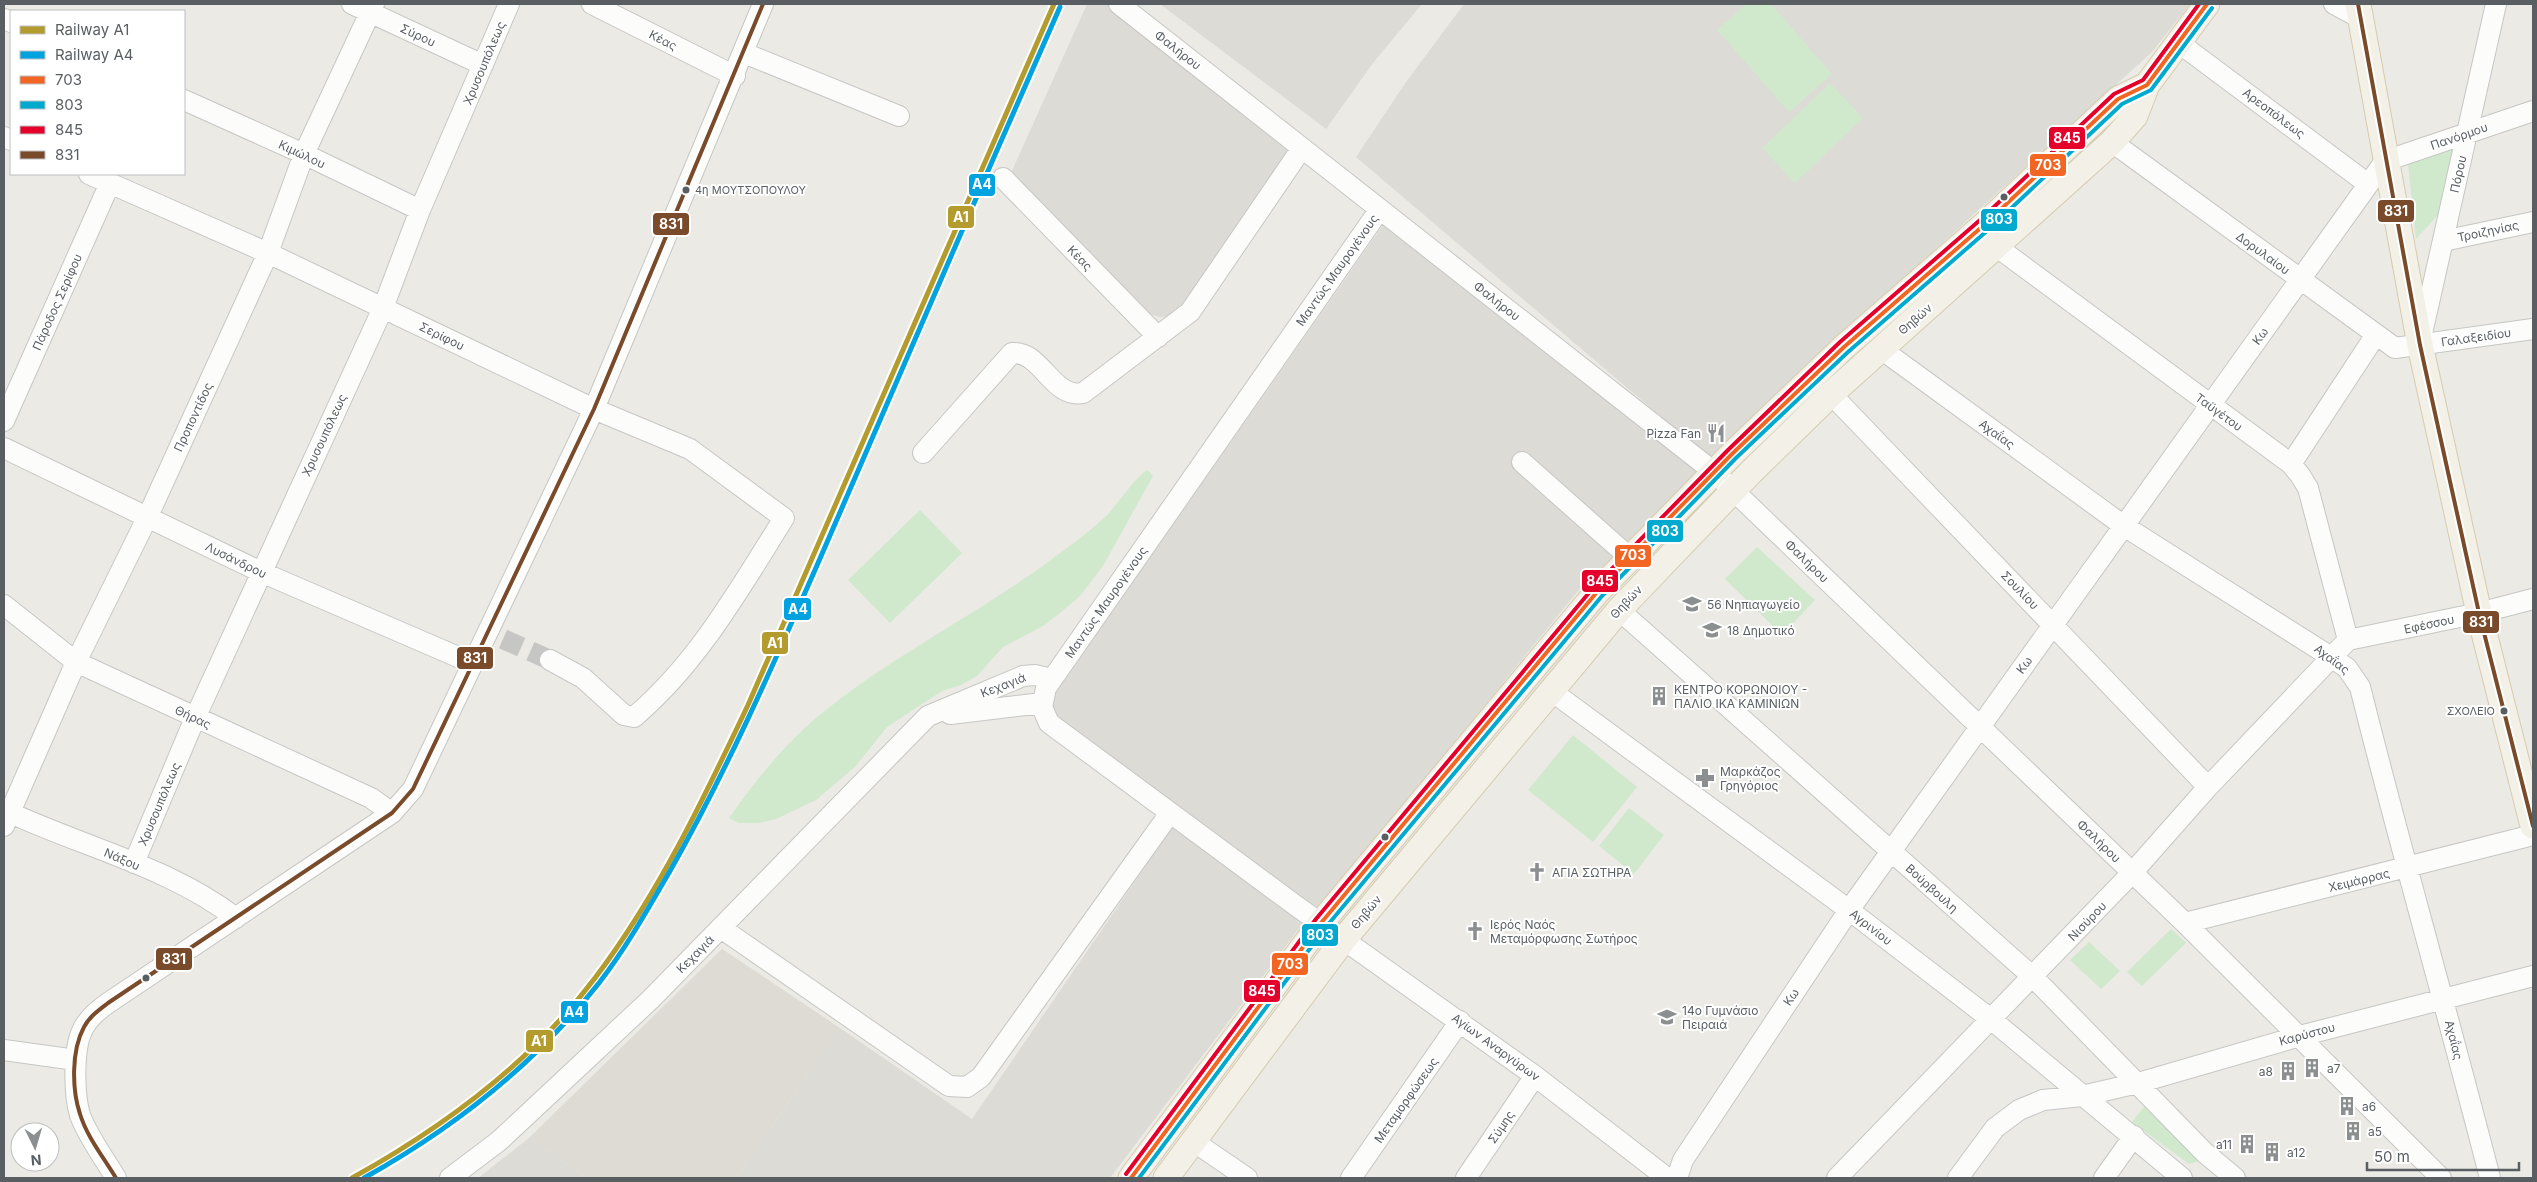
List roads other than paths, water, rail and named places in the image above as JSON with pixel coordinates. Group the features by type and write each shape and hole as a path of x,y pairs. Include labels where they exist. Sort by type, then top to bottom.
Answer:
{"main road":[{"name":"Θηβών","path":"1166,1178 1344,939 1550,690 1619,610 1734,490 1831,394 2112,142 2135,116 2146,85 2207,4"},
{"path":"2359,11 2420,345 2479,613 2533,826"},
{"name":"Θηβών","path":"1131,1178 1320,923 1597,592 1714,472 1844,347 1984,225 2118,100 2146,85"}],"street":[{"name":"Σύρου","path":"352,4 372,8 483,65"},
{"name":"Χρυσουπόλεως","path":"134,864 195,718 383,308 420,210 509,4"},
{"name":"Κέας","path":"592,4 735,76"},
{"path":"116,1178 80,1116 77,1097 76,1060 82,1031 89,1019 104,1005 392,813 412,789 472,664 495,636 594,409 735,76 763,4"},
{"name":"Φαλήρου","path":"1119,4 1714,472 1979,728 2185,923 2441,1178"},
{"path":"2334,4 2359,11"},
{"name":"Πόρου","path":"2420,345 2496,4"},
{"name":"Προποντίδος","path":"6,816 76,662 148,516 268,254 304,154 372,8"},
{"name":"Αρεοπόλεως","path":"2179,43 2368,184"},
{"path":"744,53 898,116"},
{"name":"Κιμώλου","path":"185,100 304,154 420,210"},
{"name":"Πανόρμου","path":"2385,161 2533,111"},
{"name":"Δορυλαίου","path":"2112,142 2375,336 2395,348 2420,345"},
{"path":"923,452 1012,353 1025,354 1064,389 1077,394 1092,388 1190,312 1302,148"},
{"name":"Κω","path":"1677,1178 1683,1160 1849,910 2385,161"},
{"name":"Σερίφου","path":"91,175 268,254 594,409 690,449 784,518 708,638 646,707 634,717 624,715 583,678 550,660"},
{"name":"Κέας","path":"1003,178 1158,336"},
{"name":"Πάροδος Σερίφου","path":"4,421 110,183"},
{"name":"Μαντώς Μαυρογένους","path":"1042,703 1046,688 1052,679 1380,209"},
{"name":"Τροιζηνίας","path":"2443,241 2533,222"},
{"name":"Ταϋγέτου","path":"1997,247 2291,464 2300,474 2308,488 2348,640"},
{"name":"Γαλαξειδίου","path":"2420,345 2533,329"},
{"path":"2291,464 2375,336"},
{"name":"Αχαΐας","path":"1881,349 2124,526 2347,668 2360,687 2406,869 2444,999 2490,1178"},
{"name":"Σουλίου","path":"1831,394 2208,787"},
{"name":"Λυσάνδρου","path":"4,448 261,572 472,664"},
{"path":"1522,462 1630,558"},
{"name":"Εφέσσου","path":"2348,640 2479,613 2533,599"},
{"name":"Θήρας","path":"4,605 76,662 371,798 392,813"},
{"name":"Βούρβουλη","path":"1619,610 2033,977 2138,1082 2226,1176"},
{"path":"2331,657 2348,640"},
{"name":"Νισύρου","path":"1837,1178 1992,1020 2132,873 2208,787 2331,657"},
{"name":"Κεχαγιά","path":"450,1178 499,1141 589,1058 721,928 928,716 1023,676 1035,675 1052,679"},
{"name":"Αγρινίου","path":"1550,690 1849,910 1992,1020 2082,1096 2134,1136 2182,1178"},
{"path":"1042,703 1049,723 1320,923"},
{"name":"Κεχαγιά","path":"928,716 1042,703"},
{"path":"721,928 949,1086 967,1087 981,1077 1170,813"},
{"name":"Νάξου","path":"6,816 134,864 212,899 236,918"},
{"name":"Χειμάρρας","path":"2185,923 2406,869 2533,835"},
{"name":"Αγίων Αναργύρων","path":"1320,923 1535,1076 1667,1178"},
{"name":"Καρύστου","path":"1958,1178 1995,1128 2019,1110 2043,1100 2082,1096 2138,1082 2300,1036 2533,976"},
{"name":"Μεταμορφώσεως","path":"1351,1178 1460,1021"},
{"path":"4,1050 76,1060"},
{"name":"Σύμης","path":"1466,1178 1535,1076"},
{"path":"2104,1178 2134,1136"},
{"path":"1193,1141 1247,1178"}],"tunnel":[{"path":"503,639 550,660"}],"rail line":[{"name":"A1","path":"352,1178 420,1137 452,1115 484,1091 543,1038 595,978 618,946 659,880 697,810 748,705 1054,4"},
{"name":"A4","path":"364,1178 430,1138 461,1116 548,1041 599,983 645,914 710,797 764,684 1060,7"}],"place":[{"name":"4η ΜΟΥΤΣΟΠΟΥΛΟΥ","path":"686,190"},
{"name":"Pizza Fan","path":"1716,433"},
{"name":"56 Νηπιαγωγείο","path":"1692,604"},
{"name":"18 Δημοτικό","path":"1712,630"},
{"name":"ΚΕΝΤΡΟ ΚΟΡΩΝΟΙΟΥ - ΠΑΛΙΟ ΙΚΑ ΚΑΜΙΝΙΩΝ","path":"1659,696"},
{"name":"ΣΧΟΛΕΙΟ","path":"2504,711"},
{"name":"Μαρκάζος Γρηγόριος","path":"1705,778"},
{"name":"ΑΓΙΑ ΣΩΤΗΡΑ","path":"1537,872"},
{"name":"Ιερός Ναός Μεταμόρφωσης Σωτήρος","path":"1475,931"},
{"name":"14ο Γυμνάσιο Πειραιά","path":"1667,1017"},
{"name":"a7","path":"2312,1068"},
{"name":"a8","path":"2288,1071"},
{"name":"a6","path":"2347,1106"},
{"name":"a5","path":"2353,1131"},
{"name":"a11","path":"2247,1144"},
{"name":"a12","path":"2272,1152"}]}
